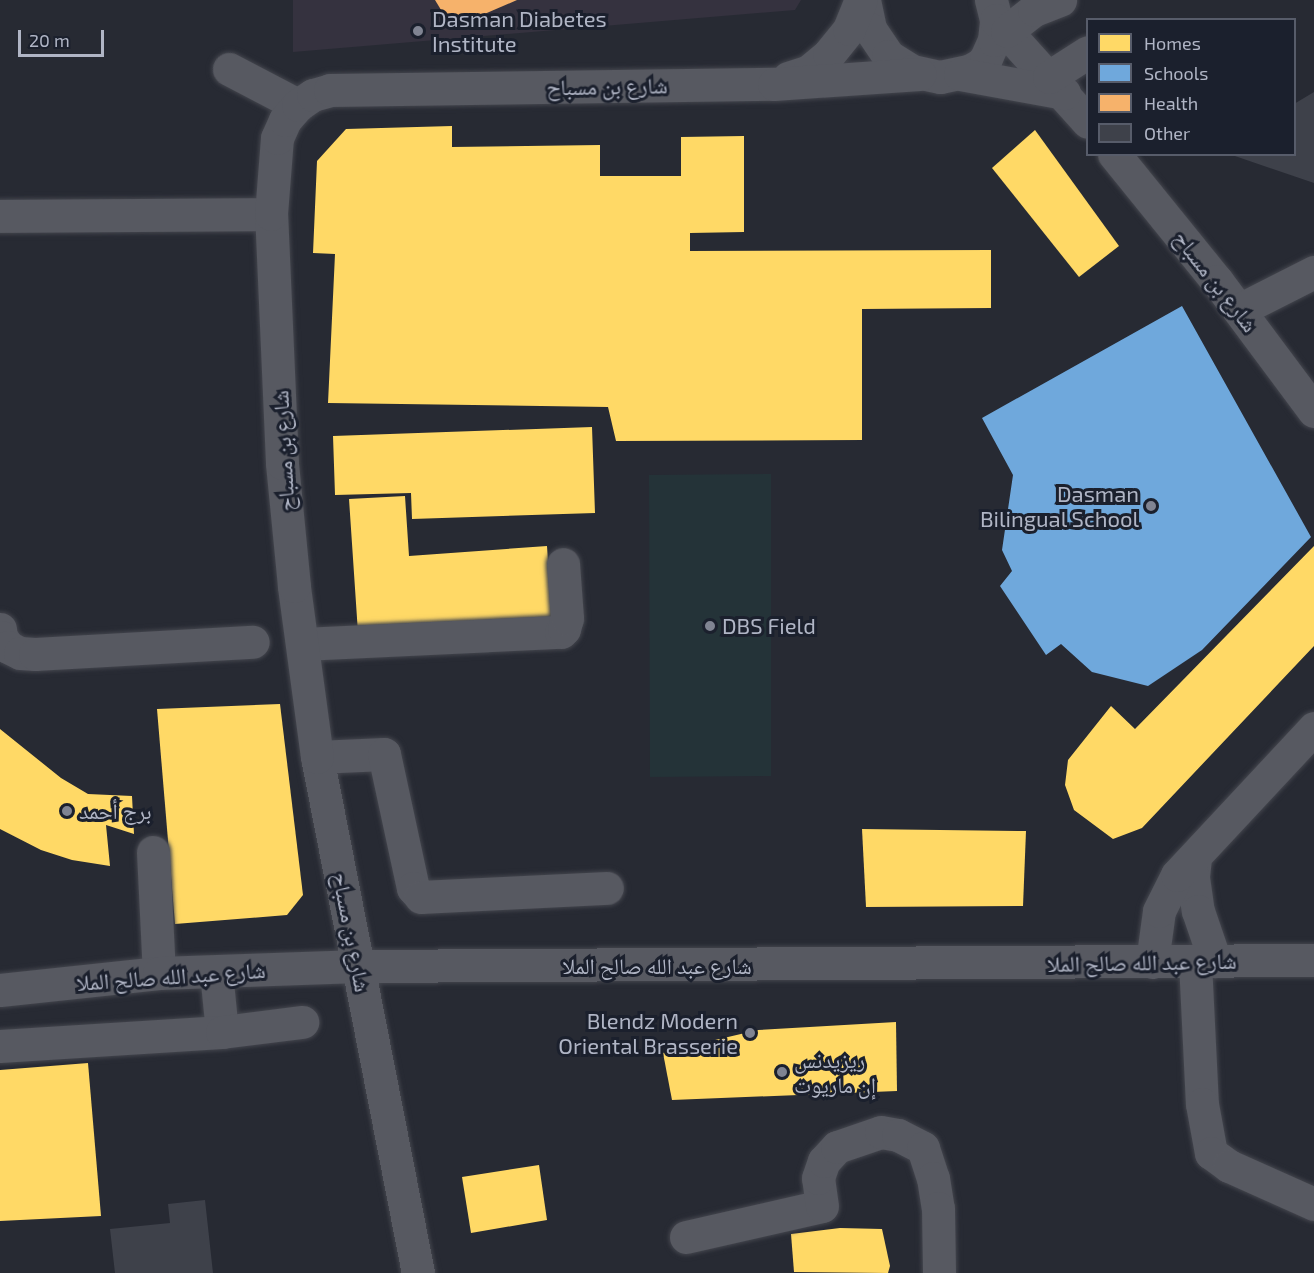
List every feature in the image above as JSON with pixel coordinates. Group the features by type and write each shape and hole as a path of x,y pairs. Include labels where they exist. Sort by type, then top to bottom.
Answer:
{"street":[{"path":"863,0 870,29 876,41 899,65 920,74"},
{"name":"شارع بن مسباح","path":"774,84 809,71 829,54 849,30 863,0"},
{"path":"998,17 1034,10 1060,0"},
{"path":"960,74 975,69 986,58 994,40 998,17"},
{"path":"998,17 1067,80 1086,118"},
{"path":"1067,80 1086,55"},
{"path":"230,69 298,105"},
{"name":"شارع بن مسباح","path":"418,1273 317,757 302,644 282,463 271,214 277,138 285,120 298,105 313,95 330,90 774,84 920,74 940,77 960,74"},
{"path":"960,74 1067,80"},
{"name":"شارع بن مسباح","path":"1116,156 1239,310 1314,411"},
{"path":"0,216 271,214"},
{"path":"1239,310 1314,272"},
{"path":"302,644 561,632 567,624 563,564"},
{"path":"0,629 1,637 8,647 20,653 35,654 253,642"},
{"path":"1152,962 1159,911 1177,874 1196,858 1314,728"},
{"path":"317,757 384,754 413,888 421,897 607,888"},
{"path":"153,852 159,973"},
{"path":"1196,858 1193,877 1205,962 1202,1112 1211,1153 1229,1166 1314,1204"},
{"name":"شارع عبد الله صالح الملا","path":"0,990 159,973 359,966 1314,960"},
{"path":"216,972 222,1032"},
{"path":"0,1046 222,1032 302,1022"},
{"path":"686,1237 822,1206 818,1179 824,1161 837,1147 881,1132 898,1136 923,1148 930,1164 938,1208 939,1273"}],"shaded area":[{"name":"Dasman Diabetes Institute","path":"293,0 801,0 795,10 293,52"},
{"name":"DBS Field","path":"771,474 771,776 650,777 649,475"}],"building: Homes":[{"path":"452,126 452,147 600,145 600,176 681,176 681,137 744,136 744,232 690,233 690,251 991,250 991,308 862,309 862,440 616,441 608,407 328,403 335,254 313,253 317,161 346,129"},
{"path":"1035,130 1119,246 1079,277 992,168"},
{"path":"592,427 595,513 412,519 411,493 335,495 333,436"},
{"path":"405,496 409,556 547,546 552,619 358,633 349,499"},
{"path":"1314,546 1314,646 1142,828 1113,839 1074,810 1065,785 1068,760 1111,706 1135,729"},
{"path":"280,704 303,895 287,915 175,924 157,709"},
{"name":"برج أحمد","path":"0,729 61,778 88,794 132,796 134,834 106,825 110,866 72,860 41,850 0,829"},
{"path":"862,829 1026,831 1023,906 866,907"},
{"name":"ريزيدنس إن ماريوت","path":"896,1022 897,1091 672,1100 663,1053 668,1051 758,1030"},
{"path":"88,1063 101,1216 0,1221 0,1070"},
{"path":"539,1165 547,1220 471,1233 462,1177"},
{"path":"840,1228 882,1229 890,1266 888,1273 794,1272 791,1234"}],"building: Schools":[{"name":"Dasman Bilingual School","path":"1182,306 1311,537 1202,650 1148,686 1092,672 1061,644 1046,655 1000,586 1012,571 1002,550 1013,475 982,418"}],"building: Health":[{"path":"435,0 517,0 452,28"}],"building: Other":[{"path":"1314,92 1314,183 1235,156 1296,156 1296,103"},
{"path":"205,1200 213,1273 115,1273 110,1229 170,1223 168,1204"}],"place":[{"name":"Dasman Diabetes Institute","path":"418,31"},
{"name":"Dasman Bilingual School","path":"1151,506"},
{"name":"DBS Field","path":"710,626"},
{"name":"برج أحمد","path":"67,811"},
{"name":"Blendz Modern Oriental Brasserie","path":"750,1033"},
{"name":"ريزيدنس إن ماريوت","path":"782,1072"}]}
